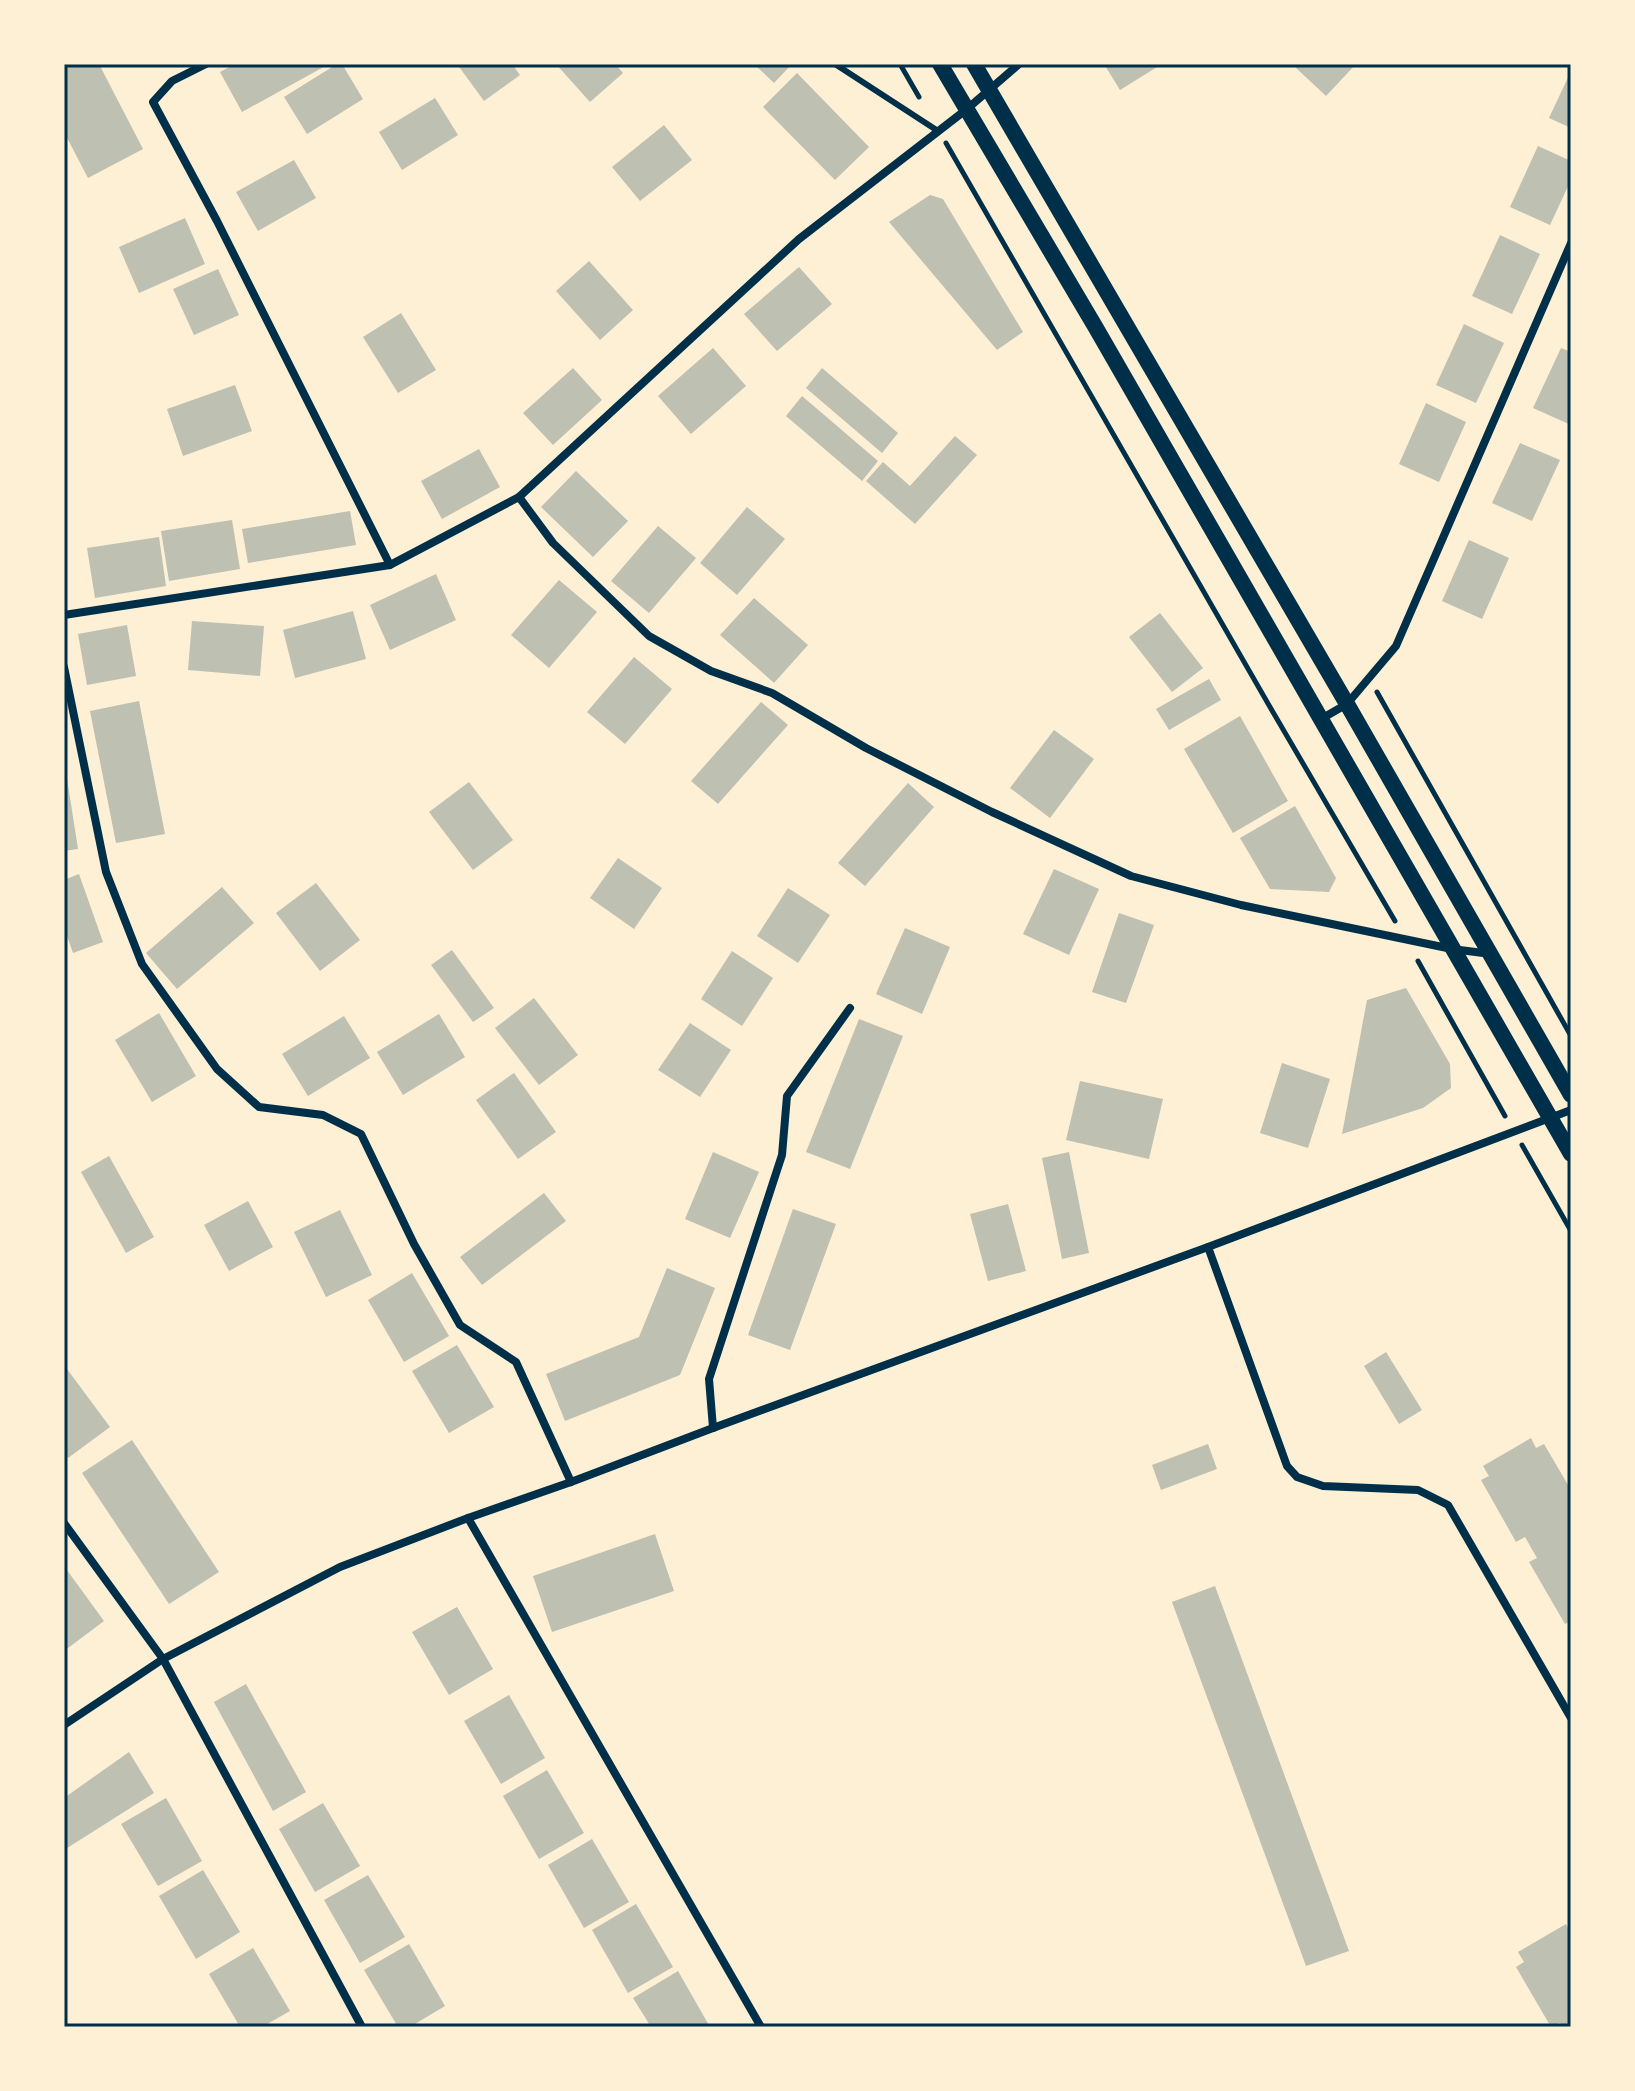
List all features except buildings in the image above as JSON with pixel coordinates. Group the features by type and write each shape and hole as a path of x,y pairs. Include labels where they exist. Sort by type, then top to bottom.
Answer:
{"main road":[{"path":"940,64 1096,328 1571,1154"},
{"path":"974,64 1571,1095"}],"street":[{"path":"206,64 172,81 153,102 217,221 390,565"},
{"path":"64,615 390,565 519,497 799,239 967,109 1019,64"},
{"path":"1321,719 1347,704 1396,646 1571,243"},
{"path":"519,497 553,543 649,636 711,671 772,693 866,748 992,812 1131,876 1241,905 1452,949 1491,954"},
{"path":"64,667 106,872 142,964 217,1069 259,1107 323,1115 361,1134 414,1244 460,1325 516,1362 571,1482"},
{"path":"713,1428 709,1379 782,1155 787,1096 850,1008"},
{"path":"64,1725 163,1659 340,1567 1571,1110"},
{"path":"1208,1247 1287,1466 1297,1477 1323,1486 1418,1490 1448,1505 1571,1718"},
{"path":"468,1518 761,2027"},
{"path":"64,1523 163,1659 362,2027"}],"lane":[{"path":"835,64 938,131"}],"path":[{"path":"900,64 1406,939 1571,1231"},
{"path":"1369,678 1571,1036"}]}
